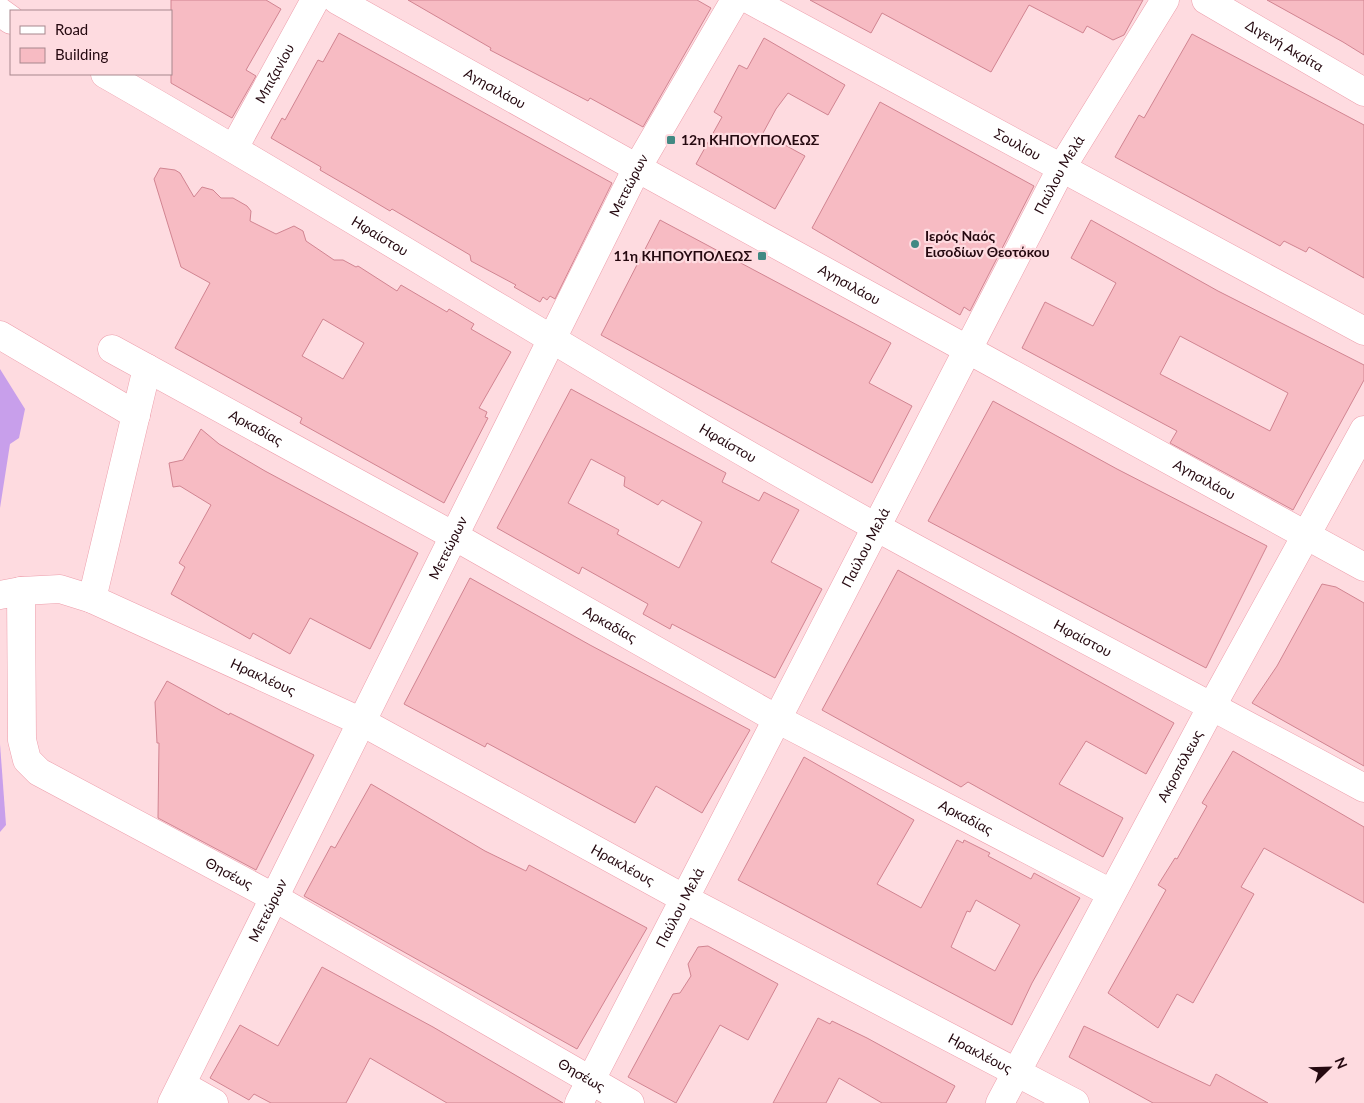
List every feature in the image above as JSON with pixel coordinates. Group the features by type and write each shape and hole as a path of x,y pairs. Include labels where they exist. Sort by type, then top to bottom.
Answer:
{"street":[{"name":"Μπιζανίου","path":"234,148 315,0"},
{"name":"Αγησιλάου","path":"337,0 637,168 1364,567"},
{"name":"Μετεώρων","path":"177,1094 637,168 735,0"},
{"name":"Σουλίου","path":"750,0 1364,331"},
{"name":"Παύλου Μελά","path":"585,1092 1062,167 1165,0"},
{"name":"Διγενή Ακρίτα","path":"1206,0 1364,92"},
{"name":"Ηφαίστου","path":"107,75 234,148 551,341 876,527 1364,788"},
{"path":"0,335 136,416"},
{"name":"Αρκαδίας","path":"112,349 454,536 777,719 1111,893"},
{"path":"92,599 147,368"},
{"name":"Ακροπόλεως","path":"1000,1103 1212,706 1364,430"},
{"name":"Ηρακλέους","path":"10,593 60,590 92,599 167,631 362,722 685,899 1075,1103"},
{"name":"Θησέως","path":"10,593 22,740 26,760 39,772 275,898 585,1092 630,1103"},
{"path":"177,1094 214,1103"}],"shaded area":[{"path":"0,369 25,409 19,438 10,444 0,508"},
{"path":"0,744 6,825 0,832"}],"building":[{"path":"171,0 266,0 281,9 246,70 256,76 232,118 171,83"},
{"path":"408,0 697,0 711,8 643,127 590,98 588,101 490,50 491,48"},
{"path":"810,0 1143,0 1124,35 1113,40 1087,26 1083,33 1029,5 991,72 882,13 871,33"},
{"path":"1267,0 1364,0 1364,55 1343,42"},
{"path":"339,33 612,183 555,299 550,296 547,300 543,297 540,302 514,287 516,285 471,261 470,255 392,209 390,211 320,170 321,167 271,138 282,118 285,120 318,60 323,62"},
{"path":"1192,34 1364,125 1364,278 1309,247 1306,252 1284,241 1280,246 1115,157 1139,115 1144,118"},
{"path":"764,38 845,85 828,115 788,93 776,109 763,133 805,156 775,209 696,164 722,117 714,112 739,65 747,69"},
{"path":"880,102 1034,186 970,311 964,307 960,315 812,228"},
{"path":"160,168 175,170 180,173 194,197 202,187 213,190 221,198 233,198 247,206 251,211 250,221 276,234 294,226 303,231 306,241 334,260 343,260 356,267 358,266 397,291 401,285 447,312 449,309 474,324 471,329 511,352 479,408 487,412 485,417 488,418 444,503 300,423 302,418 175,348 210,283 181,267 154,179","holes":["323,319 364,343 343,379 302,356"]},
{"path":"660,220 891,343 869,383 912,406 872,483 601,335"},
{"path":"1091,220 1218,291 1364,365 1364,380 1293,510 1170,443 1177,431 1022,348 1045,302 1093,326 1116,283 1071,258","holes":["1180,336 1288,393 1270,431 1160,374"]},
{"path":"571,389 726,473 722,482 759,501 764,492 799,510 771,562 822,589 775,678 672,624 670,629 643,614 648,604 582,567 579,574 497,528","holes":["591,459 625,477 624,486 658,505 662,500 702,522 679,568 617,534 619,530 568,503"]},
{"path":"993,401 1117,469 1267,546 1206,668 928,521"},
{"path":"201,429 219,444 265,471 418,553 370,649 310,618 290,654 253,633 250,639 171,594 185,567 179,563 211,505 180,486 173,487 169,463 183,460"},
{"path":"898,570 1174,723 1146,774 1086,741 1059,784 1123,818 1103,857 968,782 961,787 822,710"},
{"path":"470,578 590,645 750,730 702,813 656,786 635,823 487,743 485,747 404,704"},
{"path":"1322,584 1336,587 1364,603 1364,766 1252,703 1277,666"},
{"path":"167,681 229,715 230,713 314,755 256,870 158,818 159,743 157,743 155,702"},
{"path":"1233,751 1364,827 1364,903 1264,848 1241,887 1254,894 1193,1003 1177,994 1158,1028 1108,993 1166,890 1158,885 1175,858 1177,859 1207,806 1202,803"},
{"path":"804,757 914,820 877,884 921,908 957,840 963,843 964,840 990,853 988,856 1031,879 1034,873 1080,898 1032,983 1012,1025 738,880","holes":["976,900 1020,925 995,971 951,947 967,911 970,912"]},
{"path":"371,784 485,851 526,871 529,865 647,928 577,1049 304,896 331,846 335,848"},
{"path":"708,946 778,984 748,1040 720,1025 676,1103 628,1077 673,994 680,993 691,976 688,964 698,947"},
{"path":"322,967 433,1027 563,1103 447,1103 370,1058 346,1103 271,1103 254,1094 249,1100 210,1078 240,1025 278,1046"},
{"path":"818,1018 830,1024 832,1021 867,1038 955,1086 946,1103 882,1103 839,1078 826,1103 773,1103"},
{"path":"1084,1026 1210,1086 1216,1074 1268,1103 1153,1103 1069,1057"}],"place":[{"name":"12η ΚΗΠΟΥΠΟΛΕΩΣ","path":"671,140"},
{"name":"Ιερός Ναός Εισοδίων Θεοτόκου","path":"915,244"},
{"name":"11η ΚΗΠΟΥΠΟΛΕΩΣ","path":"762,256"}]}
